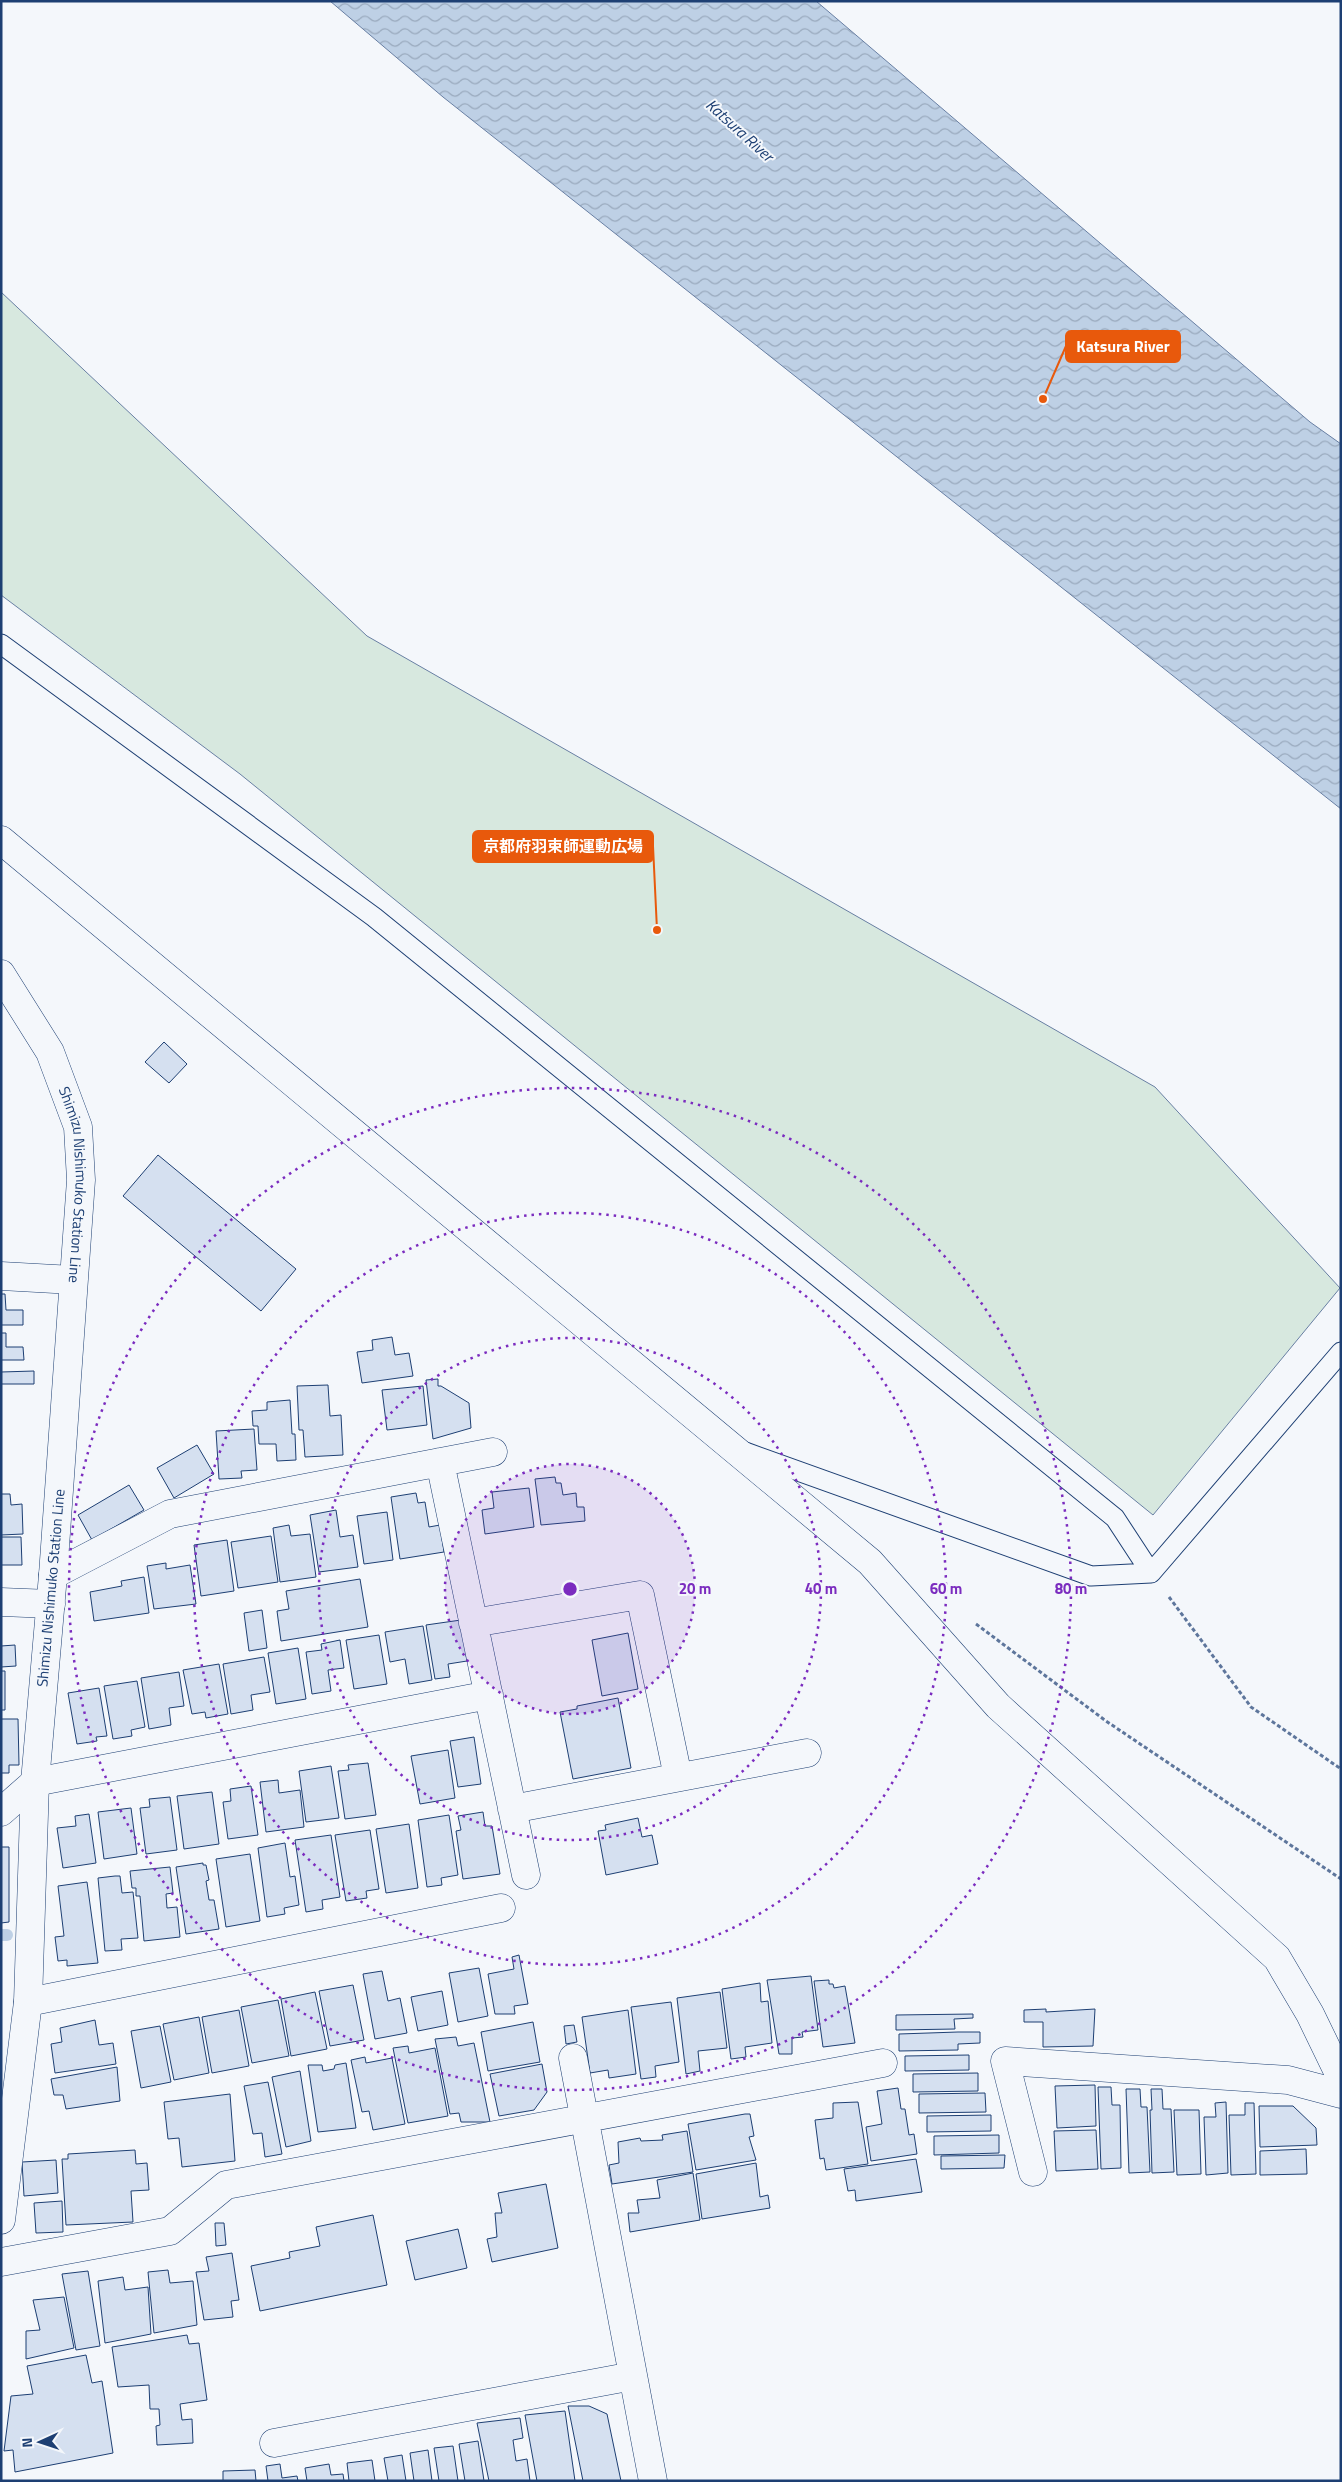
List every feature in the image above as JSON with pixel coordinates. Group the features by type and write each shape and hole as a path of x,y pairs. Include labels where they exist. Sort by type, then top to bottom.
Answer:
{"street":[{"path":"1,840 737,1449 870,1562 998,1706 1277,1958 1310,2014 1341,2078"},
{"name":"Shimizu Nishimuko Station Line","path":"1,974 50,1052 78,1127 81,1180 53,1574 35,1782 28,2002 1,2220"},
{"path":"1,1276 73,1280"},
{"path":"53,1574 170,1514 493,1452"},
{"path":"440,1462 526,1875"},
{"path":"473,1623 640,1595 678,1777"},
{"path":"1,1602 50,1604"},
{"path":"1,1812 35,1782 489,1695"},
{"path":"512,1809 807,1753"},
{"path":"28,2002 501,1908"},
{"path":"573,2058 653,2481"},
{"path":"1033,2172 1005,2061 1288,2080 1341,2094"},
{"path":"1,2262 170,2231 226,2185 884,2063"},
{"path":"274,2443 633,2376"}],"lane":[{"path":"1,644 374,917 1114,1518 1151,1573"},
{"path":"737,1449 1091,1576 1151,1573 1341,1352"}],"path":[{"path":"1151,1573 1251,1707 1341,1768"},
{"path":"973,1622 1106,1721 1341,1879"}],"shaded area":[{"path":"1,292 367,636 1155,1087 1340,1288 1153,1515 240,774 1,595"}],"water":[{"path":"330,1 816,1 1310,422 1341,444 1341,809 443,97"}],"building":[{"path":"164,1042 187,1064 169,1083 145,1062"},
{"path":"158,1155 296,1269 261,1311 123,1196"},
{"path":"1,1294 5,1294 6,1310 23,1310 23,1325 1,1325"},
{"path":"1,1333 6,1333 6,1347 23,1347 24,1360 1,1360"},
{"path":"392,1337 395,1355 409,1353 413,1376 362,1383 357,1352 373,1350 372,1340"},
{"path":"34,1371 34,1384 1,1384 1,1372"},
{"path":"438,1379 438,1386 469,1403 471,1428 433,1439 426,1380"},
{"path":"328,1385 330,1416 341,1415 343,1455 305,1457 303,1430 299,1430 297,1386"},
{"path":"423,1386 427,1425 387,1430 382,1390"},
{"path":"290,1400 292,1434 295,1434 296,1460 277,1461 276,1444 259,1444 258,1426 253,1426 252,1411 267,1410 267,1402"},
{"path":"254,1429 257,1470 241,1471 242,1478 219,1479 216,1431"},
{"path":"197,1445 214,1474 174,1498 157,1468"},
{"path":"555,1477 556,1483 561,1483 563,1495 576,1493 577,1507 584,1507 585,1521 541,1525 535,1479"},
{"path":"129,1485 144,1510 92,1540 78,1515"},
{"path":"529,1488 534,1527 485,1534 482,1510 494,1508 492,1492"},
{"path":"416,1493 418,1503 425,1502 429,1527 440,1525 444,1552 400,1559 391,1497"},
{"path":"1,1494 10,1494 11,1505 22,1504 23,1534 1,1535"},
{"path":"336,1510 340,1537 353,1535 358,1567 319,1572 310,1515"},
{"path":"387,1512 393,1560 364,1564 357,1516"},
{"path":"289,1525 291,1536 310,1534 316,1577 280,1582 273,1528"},
{"path":"271,1536 278,1582 238,1588 231,1542"},
{"path":"1,1537 21,1537 22,1565 1,1565"},
{"path":"227,1540 234,1591 201,1596 194,1545"},
{"path":"166,1563 166,1569 190,1565 196,1604 154,1609 147,1566"},
{"path":"144,1577 149,1613 94,1621 90,1592 122,1586 121,1581"},
{"path":"360,1579 368,1627 281,1641 277,1611 289,1609 286,1591"},
{"path":"262,1610 267,1648 249,1651 244,1613"},
{"path":"461,1620 467,1661 448,1664 450,1677 435,1679 426,1625"},
{"path":"423,1626 432,1680 409,1684 405,1659 390,1662 385,1632"},
{"path":"628,1633 638,1689 602,1696 592,1640"},
{"path":"379,1635 387,1684 354,1689 346,1640"},
{"path":"340,1640 344,1668 328,1670 331,1691 312,1694 306,1652 322,1650 321,1644"},
{"path":"15,1645 16,1666 1,1667 1,1646"},
{"path":"298,1648 306,1699 276,1704 268,1653"},
{"path":"264,1657 270,1692 251,1695 253,1710 231,1714 223,1664"},
{"path":"219,1664 228,1714 206,1718 205,1712 192,1714 183,1670"},
{"path":"1,1671 5,1671 5,1710 1,1710"},
{"path":"179,1672 184,1706 169,1708 171,1725 149,1729 141,1678"},
{"path":"137,1681 145,1727 131,1730 132,1736 113,1739 104,1686"},
{"path":"99,1688 107,1736 96,1737 97,1741 77,1744 68,1693"},
{"path":"618,1698 631,1768 573,1779 560,1712 577,1709 577,1706"},
{"path":"1,1719 18,1719 19,1765 9,1765 9,1773 1,1773"},
{"path":"474,1737 481,1784 458,1787 450,1741"},
{"path":"448,1750 455,1798 420,1804 411,1756"},
{"path":"368,1763 376,1815 345,1819 338,1771 349,1770 348,1765"},
{"path":"331,1766 339,1818 306,1822 299,1771"},
{"path":"278,1780 279,1793 300,1790 304,1827 266,1832 260,1782"},
{"path":"251,1786 258,1835 228,1839 223,1802 231,1801 230,1789"},
{"path":"212,1792 219,1844 184,1849 177,1796"},
{"path":"170,1797 177,1850 146,1854 140,1808 150,1807 149,1799"},
{"path":"131,1808 137,1854 104,1859 98,1812"},
{"path":"483,1812 485,1826 492,1826 500,1874 463,1879 456,1831 461,1830 458,1816"},
{"path":"89,1814 96,1863 63,1868 57,1828 76,1826 75,1816"},
{"path":"449,1815 458,1875 441,1878 442,1885 427,1887 418,1820"},
{"path":"638,1818 642,1837 652,1835 658,1864 606,1875 598,1831 606,1830 605,1825"},
{"path":"409,1824 418,1888 386,1893 376,1829"},
{"path":"370,1830 379,1889 366,1891 367,1898 346,1901 335,1835"},
{"path":"331,1835 340,1897 322,1900 323,1909 306,1912 295,1840"},
{"path":"285,1843 290,1877 295,1876 299,1905 284,1908 285,1914 267,1917 258,1848"},
{"path":"1,1847 9,1847 9,1922 1,1923"},
{"path":"250,1854 260,1921 226,1927 216,1859"},
{"path":"203,1863 203,1865 206,1865 209,1880 206,1881 209,1900 214,1900 219,1929 186,1934 176,1867"},
{"path":"170,1867 173,1893 166,1894 167,1908 177,1907 180,1937 144,1941 140,1896 136,1896 136,1888 132,1888 130,1871"},
{"path":"120,1876 122,1893 133,1892 138,1938 121,1939 122,1950 105,1951 98,1878"},
{"path":"87,1882 98,1963 67,1966 67,1960 58,1961 55,1937 64,1936 58,1886"},
{"path":"519,1955 528,2004 514,2006 515,2014 495,2014 488,1974 514,1969 512,1957"},
{"path":"479,1968 488,2016 458,2022 449,1973"},
{"path":"382,1971 388,2001 400,1998 407,2033 375,2039 363,1974"},
{"path":"811,1976 818,2030 802,2032 803,2037 792,2038 792,2054 779,2054 767,1980"},
{"path":"829,1980 829,1984 833,1984 834,1988 845,1986 855,2043 823,2047 814,1981"},
{"path":"760,1983 761,2002 768,2001 772,2043 745,2047 746,2057 731,2059 722,1989"},
{"path":"353,1985 364,2040 330,2046 319,1991"},
{"path":"442,1991 448,2025 418,2031 411,1997"},
{"path":"315,1992 327,2049 291,2056 281,1999"},
{"path":"720,1992 727,2048 698,2051 700,2071 686,2074 677,1998"},
{"path":"278,2000 289,2056 252,2063 241,2007"},
{"path":"671,2002 679,2062 655,2066 656,2077 641,2079 631,2007"},
{"path":"1046,2009 1046,2012 1095,2009 1093,2046 1043,2047 1043,2022 1024,2022 1024,2010"},
{"path":"239,2010 249,2066 212,2073 202,2017"},
{"path":"628,2010 636,2074 609,2078 608,2070 590,2073 582,2017"},
{"path":"973,2014 973,2018 954,2019 955,2029 896,2030 896,2015"},
{"path":"199,2017 209,2073 174,2080 163,2024"},
{"path":"95,2020 99,2045 113,2043 116,2064 55,2073 51,2044 62,2042 60,2028"},
{"path":"533,2022 540,2062 488,2071 481,2032"},
{"path":"574,2025 577,2042 566,2044 564,2026"},
{"path":"160,2026 171,2082 141,2088 131,2031"},
{"path":"980,2032 980,2043 958,2044 958,2050 899,2051 899,2034"},
{"path":"456,2037 458,2046 474,2043 490,2122 461,2122 459,2113 450,2114 435,2039"},
{"path":"408,2046 409,2053 435,2048 448,2116 408,2123 393,2048"},
{"path":"969,2055 969,2070 905,2071 905,2056"},
{"path":"365,2057 366,2063 392,2058 405,2124 373,2130 369,2111 362,2112 351,2060"},
{"path":"346,2063 356,2128 318,2132 308,2065 322,2065 323,2071 334,2069 335,2065"},
{"path":"542,2064 547,2092 534,2110 499,2116 490,2074"},
{"path":"117,2067 120,2101 66,2109 63,2095 54,2095 51,2079"},
{"path":"300,2071 311,2141 286,2147 272,2077"},
{"path":"978,2073 978,2091 913,2092 913,2074"},
{"path":"268,2082 282,2154 265,2157 262,2133 253,2134 244,2086"},
{"path":"1095,2085 1096,2126 1057,2128 1055,2086"},
{"path":"1098,2087 1111,2087 1112,2105 1120,2105 1121,2168 1101,2169"},
{"path":"898,2088 901,2109 905,2109 909,2135 914,2134 917,2154 871,2161 866,2127 882,2124 877,2091"},
{"path":"1126,2089 1140,2089 1141,2107 1147,2107 1150,2172 1129,2173"},
{"path":"1151,2089 1162,2089 1163,2109 1171,2109 1174,2172 1152,2173"},
{"path":"985,2093 986,2112 919,2113 919,2094"},
{"path":"230,2094 235,2161 182,2167 179,2138 168,2139 164,2102"},
{"path":"858,2102 868,2164 826,2170 824,2158 820,2159 815,2120 833,2118 833,2103"},
{"path":"1226,2102 1228,2173 1206,2175 1204,2117 1216,2117 1215,2103"},
{"path":"1245,2103 1254,2103 1256,2174 1231,2175 1229,2115 1245,2115"},
{"path":"1259,2106 1293,2106 1316,2128 1317,2145 1260,2147"},
{"path":"1174,2110 1199,2110 1201,2174 1177,2175"},
{"path":"750,2114 754,2136 749,2137 756,2160 696,2170 688,2124"},
{"path":"991,2115 991,2131 927,2132 927,2116"},
{"path":"1096,2130 1098,2169 1056,2171 1054,2131"},
{"path":"687,2131 693,2172 612,2184 609,2165 619,2163 618,2142 640,2138 641,2141 663,2140 662,2135"},
{"path":"999,2135 999,2153 934,2155 934,2136"},
{"path":"1306,2149 1307,2174 1260,2175 1260,2151"},
{"path":"135,2150 136,2164 147,2163 149,2190 131,2191 133,2222 66,2225 62,2159 68,2159 68,2154"},
{"path":"1005,2155 1004,2168 941,2169 941,2156"},
{"path":"916,2159 922,2192 856,2201 855,2190 848,2191 844,2169"},
{"path":"56,2160 58,2193 24,2196 22,2162"},
{"path":"756,2163 760,2197 768,2195 770,2208 702,2219 696,2174"},
{"path":"693,2173 700,2220 630,2232 628,2213 639,2213 637,2200 660,2198 657,2180"},
{"path":"546,2184 558,2248 492,2262 487,2239 497,2237 495,2213 502,2213 498,2193"},
{"path":"62,2201 63,2232 36,2233 34,2203"},
{"path":"373,2215 387,2285 260,2311 251,2266 290,2258 289,2252 320,2246 316,2227"},
{"path":"215,2223 224,2223 226,2245 216,2246"},
{"path":"458,2229 467,2268 415,2280 406,2241"},
{"path":"232,2253 239,2300 231,2301 233,2317 204,2320 196,2272 209,2271 206,2257"},
{"path":"168,2270 170,2283 193,2281 197,2325 154,2333 148,2272"},
{"path":"88,2271 100,2346 76,2350 62,2274"},
{"path":"123,2277 125,2290 148,2287 151,2334 105,2343 98,2281"},
{"path":"64,2297 74,2348 26,2359 26,2331 40,2330 33,2300"},
{"path":"187,2335 189,2344 199,2343 207,2400 180,2404 182,2420 192,2419 193,2443 157,2445 156,2426 160,2425 159,2409 150,2409 149,2385 118,2387 112,2347"},
{"path":"86,2355 92,2383 102,2381 113,2453 15,2472 13,2450 4,2451 11,2396 33,2394 27,2366"},
{"path":"568,2406 589,2406 607,2414 621,2481 583,2481"},
{"path":"565,2411 575,2481 537,2481 525,2415"},
{"path":"520,2418 523,2438 513,2440 516,2461 527,2459 530,2481 489,2481 477,2423"},
{"path":"478,2441 484,2481 465,2481 459,2444"},
{"path":"453,2446 458,2481 439,2481 434,2448"},
{"path":"428,2450 432,2481 414,2481 410,2453"},
{"path":"402,2455 406,2481 388,2481 384,2458"},
{"path":"372,2460 375,2481 349,2481 347,2463"},
{"path":"280,2464 282,2478 297,2476 298,2481 268,2481 266,2466"},
{"path":"329,2464 331,2475 343,2474 344,2481 307,2481 305,2468"},
{"path":"255,2470 256,2481 223,2481 223,2471"}],"waterway":[{"path":"1,1935 7,1935"}],"place":[{"name":"Katsura River","path":"1043,399"},
{"name":"京都府羽束師運動広場","path":"657,930"}]}
